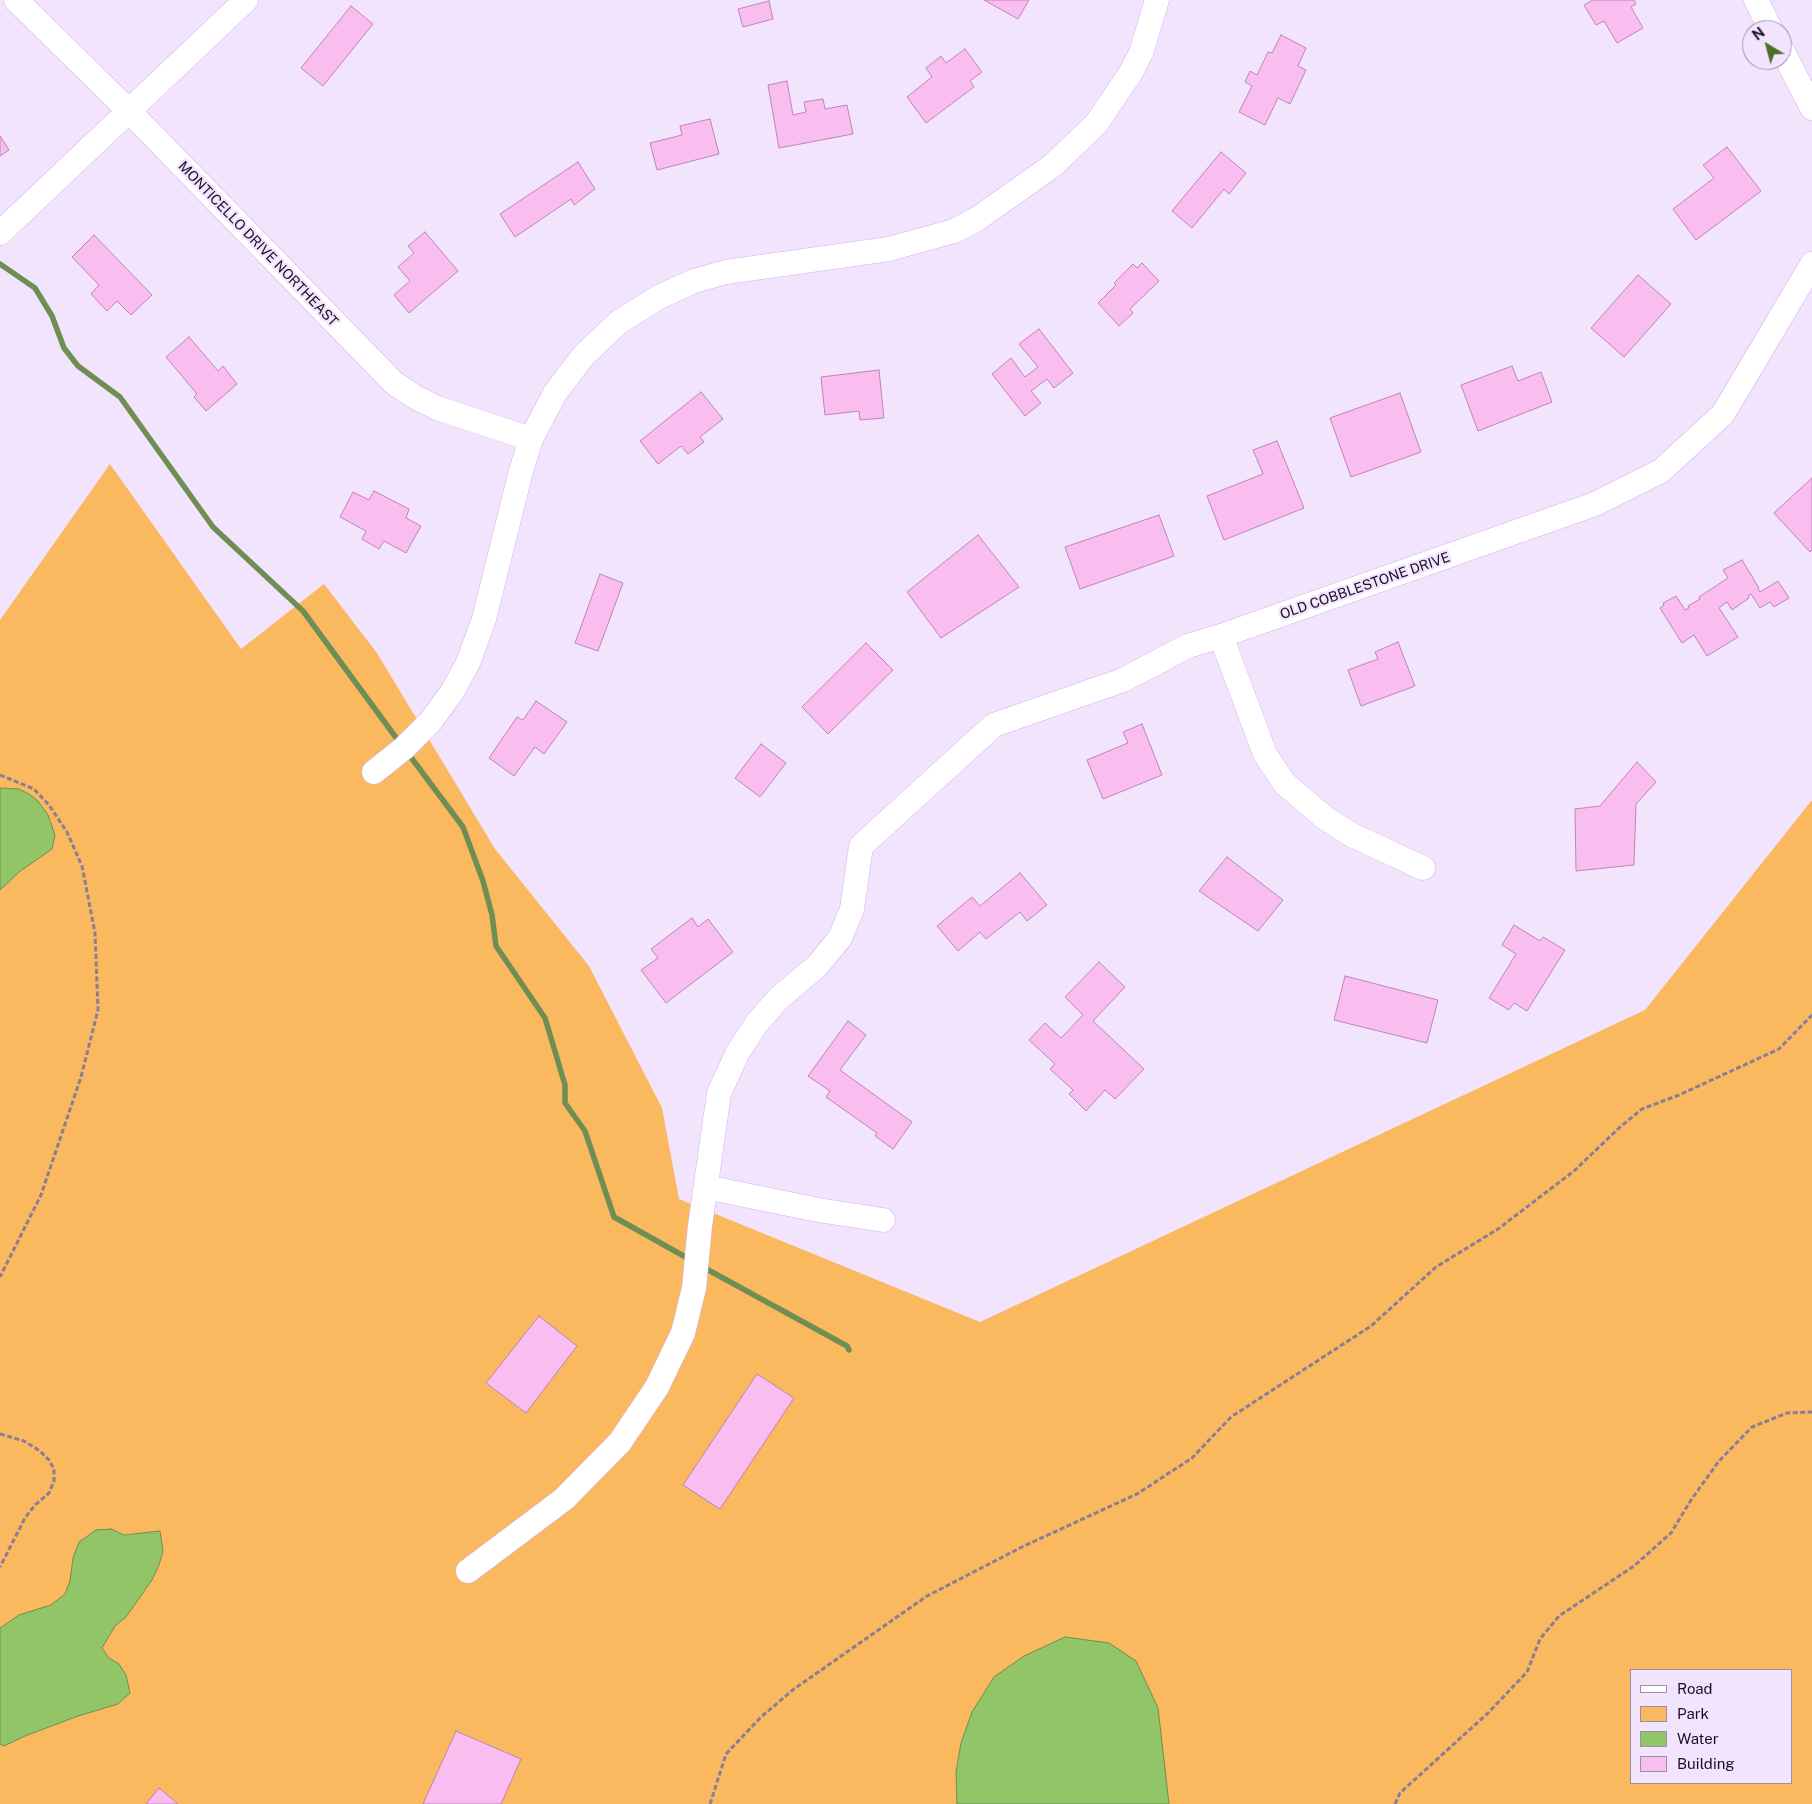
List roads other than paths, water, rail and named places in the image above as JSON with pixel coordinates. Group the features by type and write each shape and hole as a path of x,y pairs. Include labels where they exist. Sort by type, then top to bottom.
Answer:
{"street":[{"name":"MONTICELLO DRIVE NORTHEAST","path":"16,0 128,110 394,383 415,397 437,408 532,439"},
{"path":"0,233 246,0"},
{"path":"374,772 404,748 430,722 452,692 468,663 484,619 521,471 532,439 555,393 584,354 619,322 659,297 694,281 726,272 889,249 954,231 978,220 1052,166 1096,124 1130,74 1140,53 1157,0"},
{"path":"1756,0 1766,20"},
{"path":"1792,69 1812,108"},
{"name":"OLD COBBLESTONE DRIVE","path":"706,1186 719,1093 738,1052 757,1023 779,998 817,966 840,938 852,909 861,846 994,725 1123,680 1188,646 1222,636 1595,504 1661,471 1723,414 1812,264"},
{"path":"1222,636 1265,754 1284,783 1325,818 1352,835 1423,868"},
{"path":"468,1571 564,1499 620,1442 657,1387 682,1333 694,1288 706,1186 818,1210 883,1220"}],"water":[{"path":"0,788 19,789 38,801 48,815 55,835 52,849 19,872 0,890"},
{"path":"111,1529 124,1535 160,1531 163,1551 152,1580 126,1617 115,1626 102,1648 109,1658 119,1664 126,1675 130,1693 118,1704 78,1716 4,1746 0,1744 0,1628 19,1615 51,1605 65,1594 70,1581 73,1558 79,1542 96,1530"},
{"path":"1065,1637 1109,1643 1136,1661 1158,1708 1169,1804 957,1804 956,1772 961,1743 972,1712 994,1677 1024,1656"}],"waterway":[{"path":"0,264 35,288 52,316 64,348 78,366 120,397 213,527 303,611 400,743"},
{"path":"407,752 463,827 483,881 492,915 496,946 545,1018 565,1085 565,1103 585,1131 614,1217 691,1260"},
{"path":"701,1266 847,1346 849,1350"}]}
